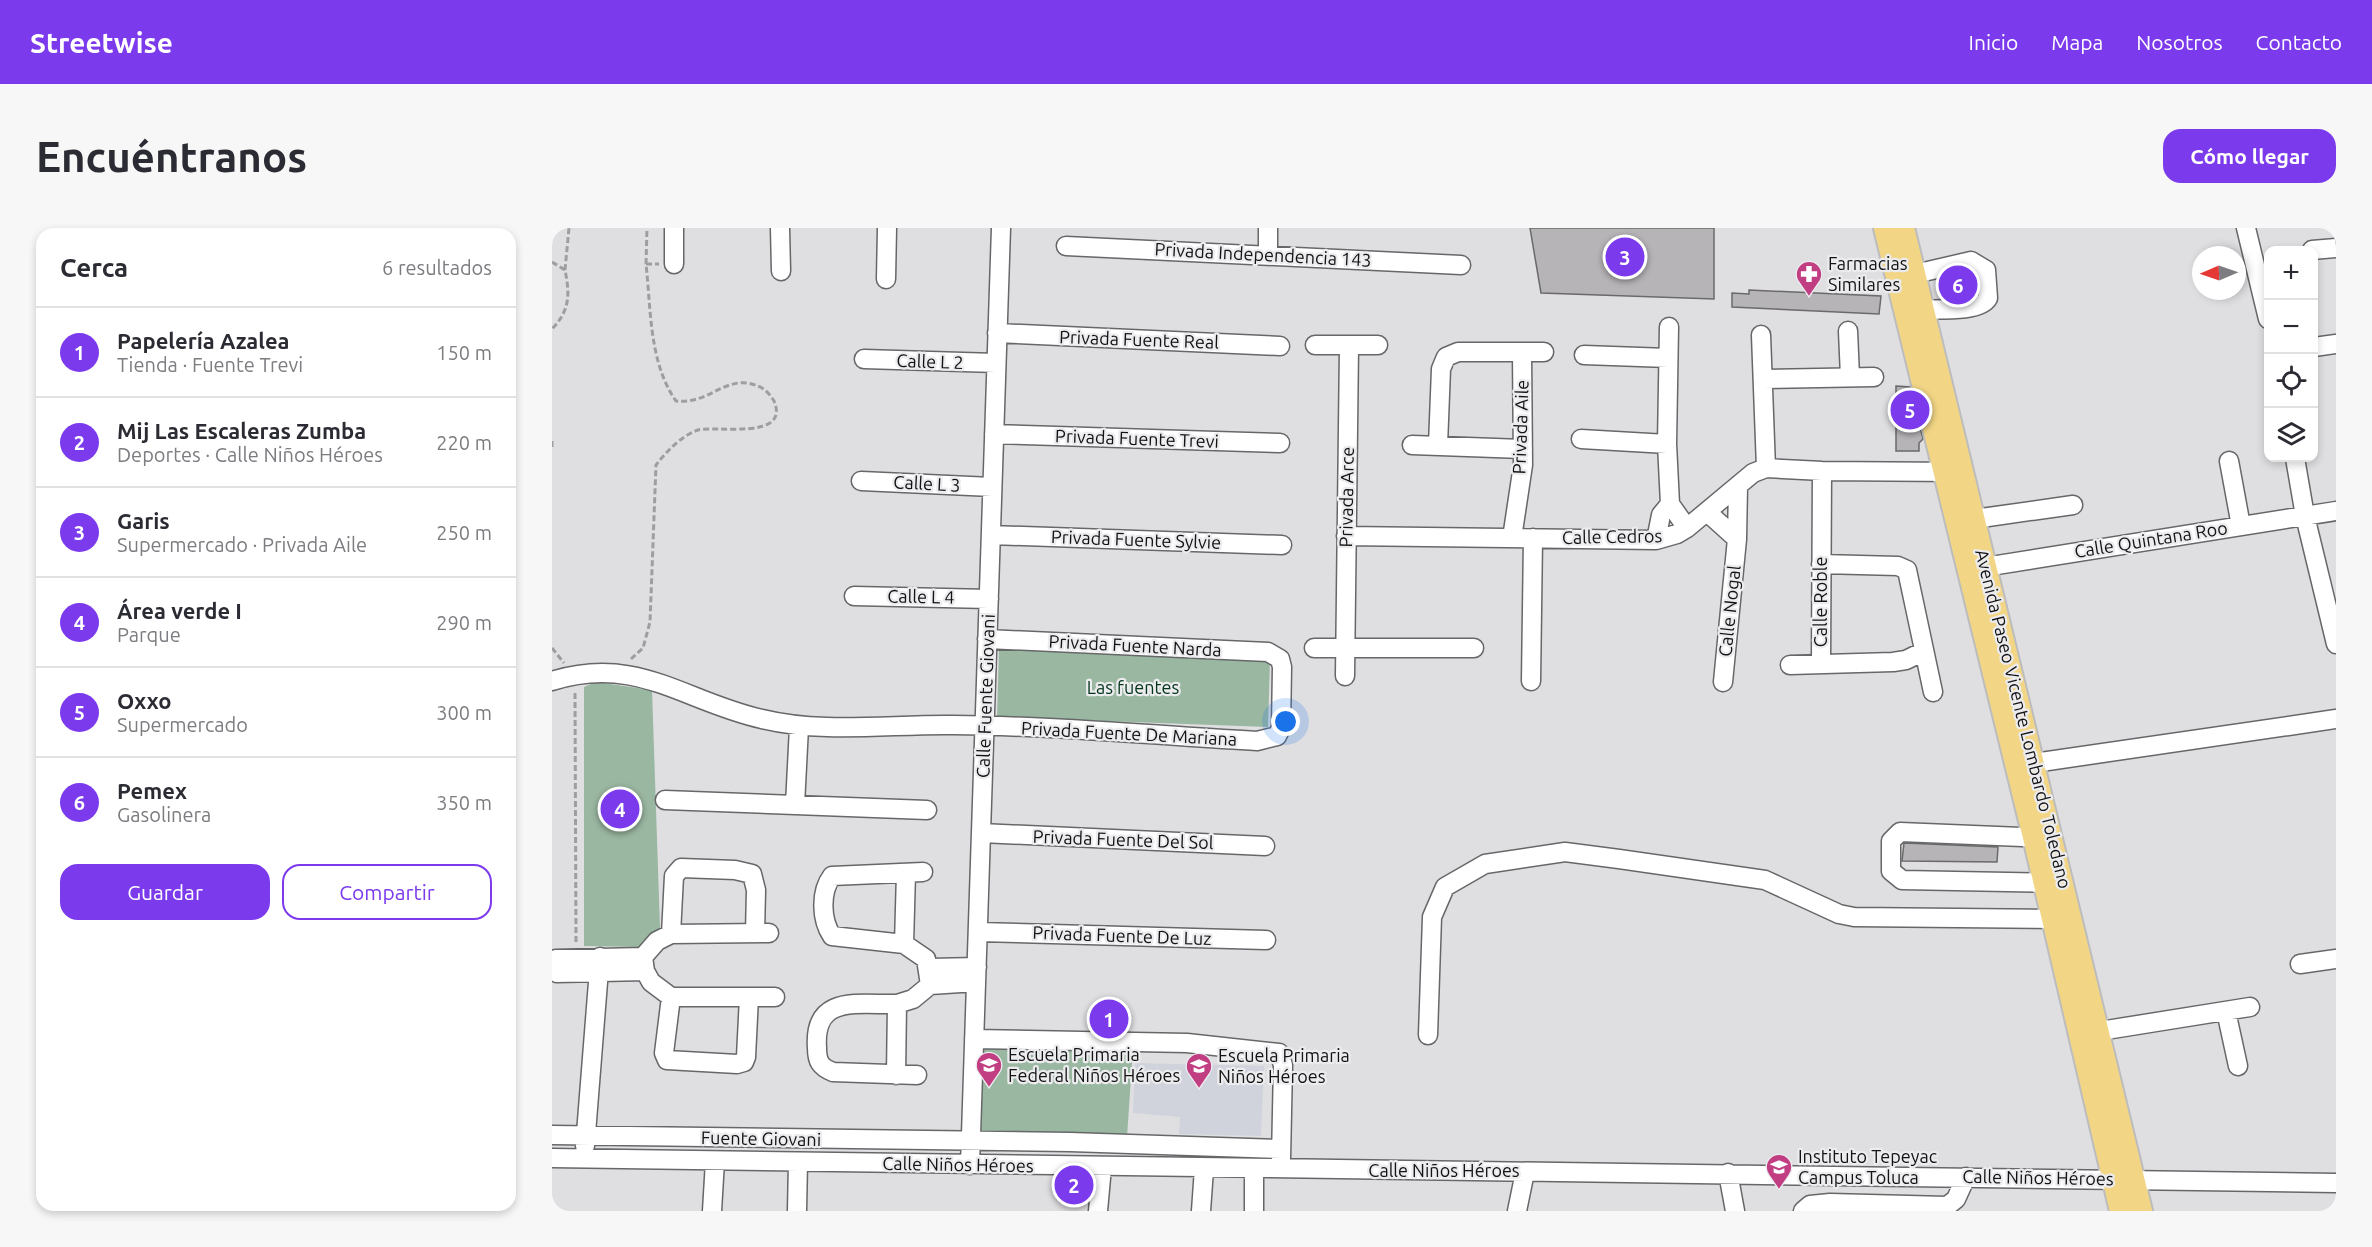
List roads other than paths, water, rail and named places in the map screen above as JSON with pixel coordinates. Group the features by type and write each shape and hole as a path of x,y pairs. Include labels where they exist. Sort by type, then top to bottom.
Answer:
{"main road":[{"name":"Avenida Paseo Vicente Lombardo Toledano","path":"1885,228 1907,276"},
{"name":"Avenida Paseo Vicente Lombardo Toledano","path":"1903,228 1907,276 2123,1179 2141,1211"},
{"name":"Avenida Paseo Vicente Lombardo Toledano","path":"1954,472 1974,519 1976,568 2034,763 2043,838"},
{"name":"Avenida Paseo Vicente Lombardo Toledano","path":"2061,919 2100,1031 2123,1179 2121,1211"}],"street":[{"path":"674,228 674,264"},
{"path":"780,228 781,271"},
{"path":"886,279 887,228"},
{"name":"Calle Fuente Giovani","path":"970,1165 1001,228"},
{"path":"1268,228 1268,255"},
{"path":"2246,228 2260,256 2266,300"},
{"name":"Privada Independencia 143","path":"1066,246 1461,265"},
{"path":"2318,250 2336,248"},
{"path":"1907,276 1971,261 1986,270 1989,281 1988,298 1982,304 1970,308 1915,309"},
{"path":"1669,327 1667,444 1670,504 1687,528"},
{"path":"1848,331 1850,377"},
{"name":"Privada Fuente Real","path":"998,333 1280,346"},
{"path":"1761,334 1766,468 1822,471 1954,472"},
{"path":"2318,347 2336,344"},
{"path":"1315,345 1377,345"},
{"name":"Privada Arce","path":"1345,676 1349,346"},
{"name":"Privada Aile","path":"1438,446 1441,369 1446,357 1458,352 1544,352"},
{"name":"Privada Aile","path":"1512,538 1523,449 1522,352"},
{"path":"1584,355 1668,358"},
{"name":"Calle L 2","path":"864,359 996,363"},
{"path":"1763,379 1874,377"},
{"name":"Privada Fuente Trevi","path":"994,434 1280,443"},
{"path":"1581,440 1667,444"},
{"path":"1412,445 1523,449"},
{"path":"2229,461 2241,526"},
{"path":"2296,462 2305,516 2336,644"},
{"name":"Calle Cedros","path":"1346,536 1656,540 1677,534 1687,528 1753,473 1766,468"},
{"name":"Calle Roble","path":"1822,471 1821,663 1893,662 1906,660 1924,651"},
{"name":"Calle L 3","path":"861,481 992,487"},
{"name":"Calle Nogal","path":"1723,682 1737,540 1738,486"},
{"path":"1656,540 1661,515 1670,504"},
{"path":"1974,519 2073,505"},
{"name":"Calle Quintana Roo","path":"1976,568 2336,511"},
{"name":"Calle Nogal","path":"1707,512 1737,540"},
{"name":"Privada Fuente Sylvie","path":"991,535 1282,545"},
{"path":"1531,681 1533,538"},
{"path":"1821,564 1898,566 1907,570 1933,692"},
{"name":"Calle L 4","path":"854,596 989,599"},
{"name":"Privada Fuente Narda","path":"987,639 1268,652 1280,659"},
{"path":"1314,648 1474,648"},
{"name":"Privada Fuente De Mariana","path":"552,681 592,673 638,676 666,683 712,705 799,727 985,726 1257,741 1270,740 1277,736 1282,716 1280,659"},
{"path":"1790,665 1821,663"},
{"path":"2034,763 2336,719"},
{"path":"795,805 799,727"},
{"path":"665,800 927,810"},
{"path":"2043,838 1900,832 1892,841 1892,871 1902,880 2053,883"},
{"name":"Privada Fuente Del Sol","path":"981,834 1265,846"},
{"path":"1428,1035 1432,917 1445,887 1485,864 1565,852 1765,880 1839,914 2061,919"},
{"path":"644,964 657,941 671,933 762,933 752,874 735,870 681,868 674,876 671,933"},
{"path":"904,944 914,872 832,876 825,890 824,918 832,936 904,944 926,959 930,976 913,999 897,1004 854,1005 829,1010 820,1018 816,1040 817,1059 823,1068 843,1073 917,1075"},
{"name":"Privada Fuente De Luz","path":"978,932 1266,940"},
{"path":"554,966 576,958 599,964"},
{"path":"2300,964 2336,959"},
{"path":"584,1159 599,964"},
{"path":"554,966 644,964"},
{"path":"644,964 651,982 672,997 775,997"},
{"path":"930,976 976,974"},
{"path":"672,997 664,1053 667,1060 737,1064 744,1062 746,1057 748,997"},
{"path":"896,1075 897,1004"},
{"path":"2100,1031 2250,1007"},
{"path":"2226,1011 2238,1066"},
{"path":"974,1039 1187,1043 1279,1053 1283,1065 1282,1170"},
{"name":"Fuente Giovani","path":"552,1135 971,1141 1281,1149"},
{"name":"Calle Niños Héroes","path":"552,1158 1254,1170 1728,1173 2336,1183"},
{"path":"712,1211 715,1161"},
{"path":"797,1211 798,1162"},
{"path":"1098,1211 1102,1167"},
{"path":"1201,1211 1204,1169"},
{"path":"1254,1170 1254,1211"},
{"path":"1517,1211 1525,1172"},
{"path":"1728,1173 1735,1211"},
{"path":"1803,1211 1810,1205 1830,1203 1944,1208 1959,1194 1966,1177"}],"place":[{"name":"Garis","path":"1625,257"},
{"name":"Pemex","path":"1958,285"},
{"name":"Farmacias Similares","path":"1809,297"},
{"name":"Oxxo","path":"1910,410"},
{"name":"Área verde I","path":"620,809"},
{"name":"Papelería Azalea","path":"1109,1019"},
{"name":"Escuela Primaria Federal Niños Héroes","path":"989,1088"},
{"name":"Escuela Primaria Niños Héroes","path":"1199,1089"},
{"name":"Mij Las Escaleras Zumba","path":"1074,1185"},
{"name":"Instituto Tepeyac Campus Toluca","path":"1779,1190"}],"park label":[{"name":"Las fuentes","path":"1133,688"}]}
